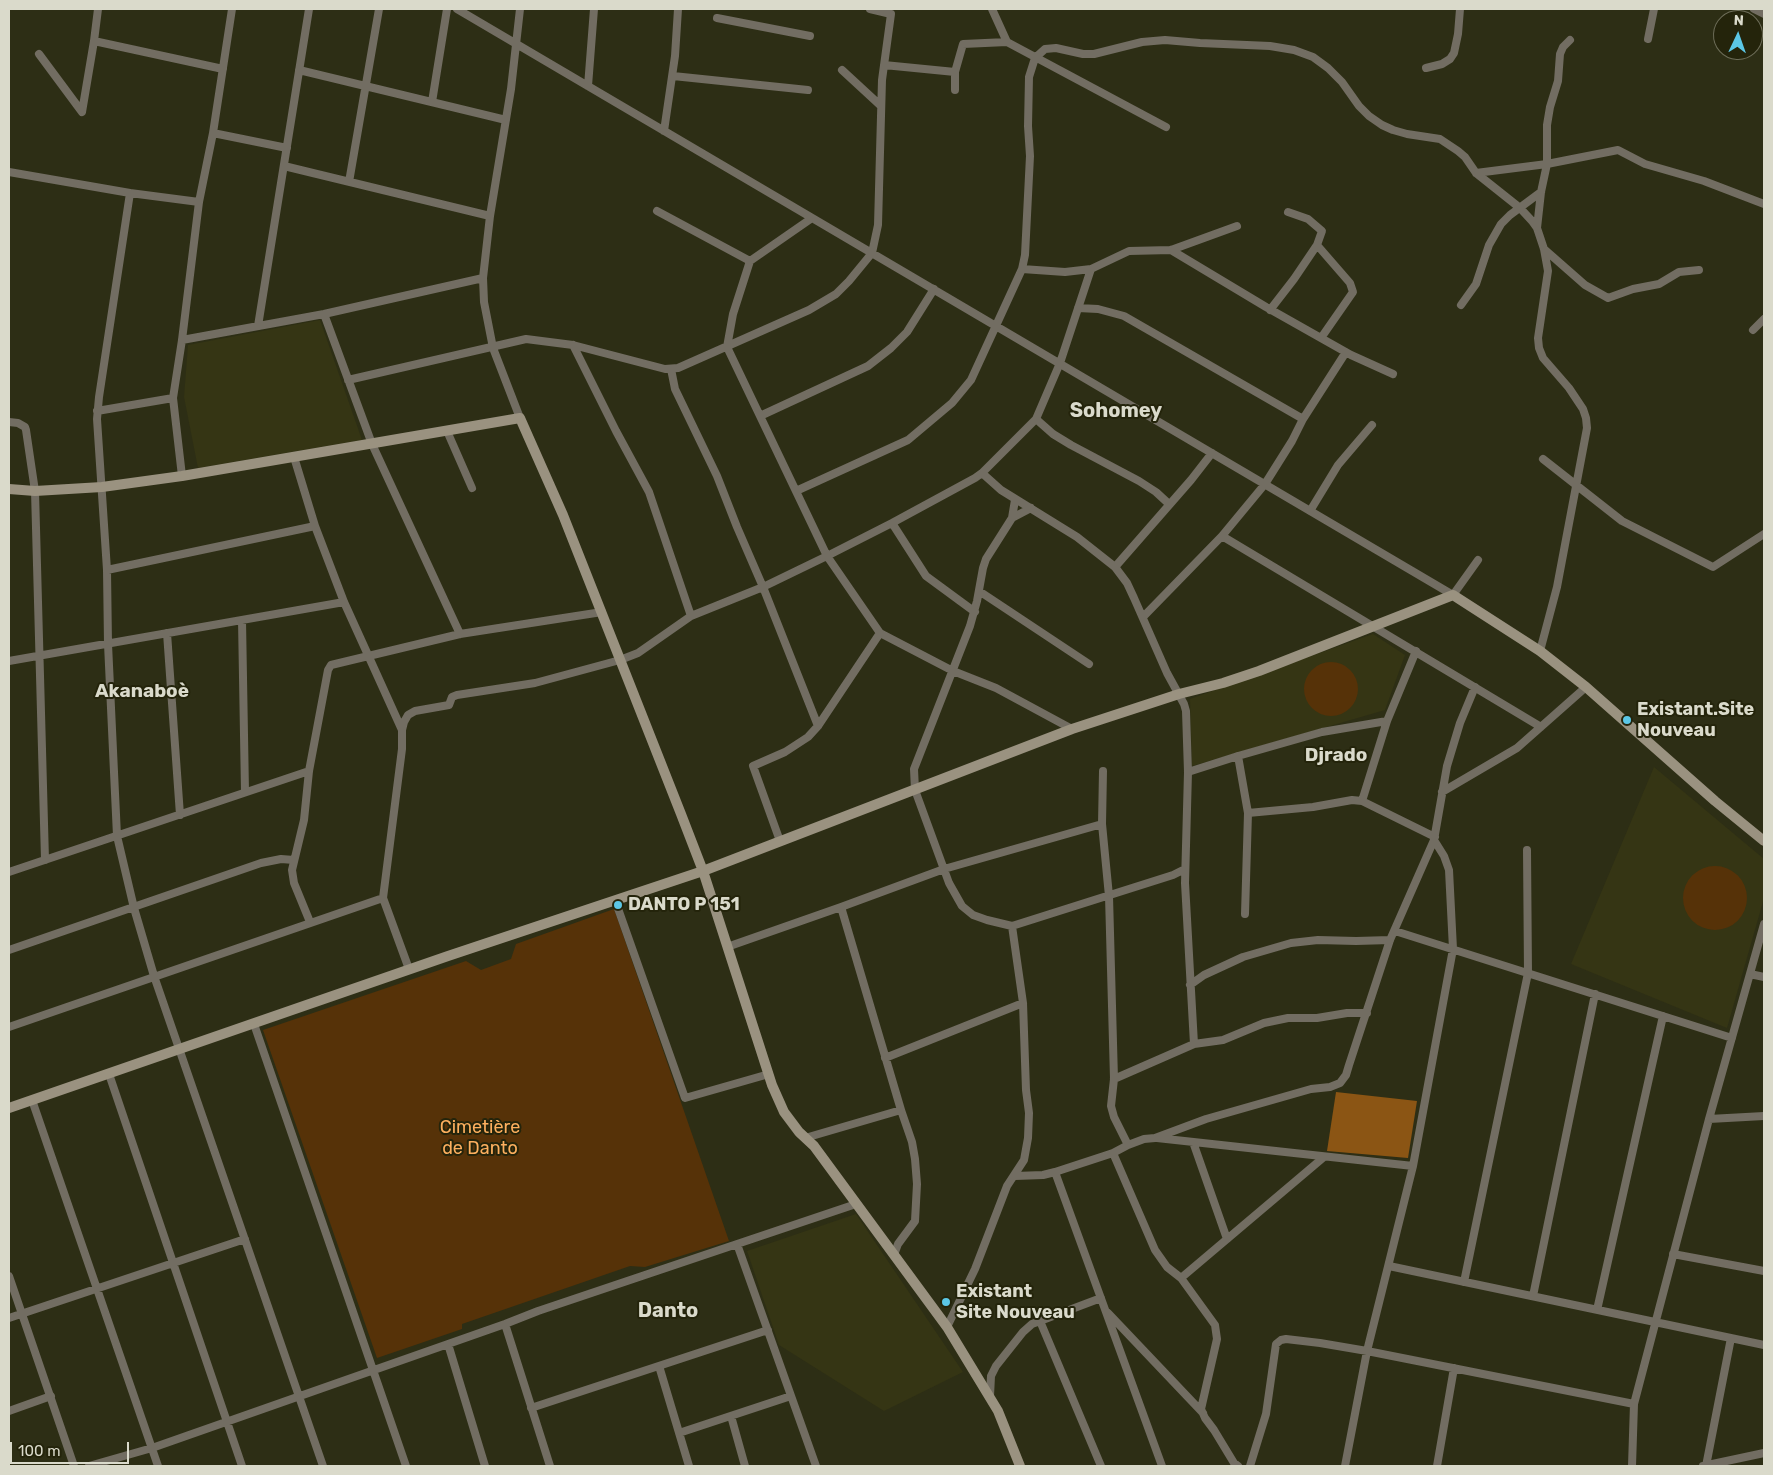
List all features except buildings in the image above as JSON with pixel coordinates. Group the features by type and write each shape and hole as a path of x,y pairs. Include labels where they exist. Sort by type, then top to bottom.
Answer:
{"street":[{"path":"38,54 82,112 98,9"},
{"path":"182,476 173,398 199,202 214,133 232,9"},
{"path":"258,326 309,9"},
{"path":"349,182 379,9"},
{"path":"432,102 447,9"},
{"path":"457,9 1453,595 1540,651 1586,687 1715,801 1764,841"},
{"path":"520,9 517,44 490,216 483,278 484,302 493,348 520,418 563,515 602,612 703,872 769,1074 784,1112 814,1146 947,1328 998,1411 1020,1466"},
{"path":"588,86 594,9"},
{"path":"664,131 673,76 678,9"},
{"path":"348,380 526,339 573,345 671,369 678,368 825,302 849,281 872,253 878,225 881,106 890,11 870,9"},
{"path":"992,9 1007,42"},
{"path":"1426,68 1442,64 1450,59 1454,53 1460,9"},
{"path":"1648,39 1654,9"},
{"path":"1754,9 1764,14"},
{"path":"717,18 810,36"},
{"path":"796,491 908,440 952,403 964,391 971,380 1022,269 1025,255 1030,184 1029,77 1035,58 1045,49 1056,48 1083,54 1094,54 1142,42 1165,40 1270,46 1294,50 1313,58 1328,68 1342,82 1359,106 1382,125 1407,134 1440,139 1450,144 1465,157 1476,173 1520,208 1537,228 1544,249 1548,271 1538,338 1539,348 1543,358 1577,400 1586,418 1588,428 1557,587 1540,651"},
{"path":"1537,228 1541,192 1547,164 1546,125 1558,81 1558,61 1563,47 1570,40"},
{"path":"94,41 223,69"},
{"path":"955,90 955,72 963,44 1007,42 1166,128"},
{"path":"884,65 955,72"},
{"path":"299,70 506,120"},
{"path":"842,70 881,106"},
{"path":"673,76 808,90"},
{"path":"214,133 286,148"},
{"path":"1476,173 1547,164 1618,150 1645,164 1704,181 1764,204"},
{"path":"284,166 490,216"},
{"path":"9,172 130,193 199,202"},
{"path":"1461,305 1476,284 1493,237 1510,215 1541,192"},
{"path":"130,193 97,411 107,570 108,644 117,836 134,908 154,976 324,1466"},
{"path":"657,211 750,261"},
{"path":"1270,310 1316,245 1322,231 1308,219 1288,212"},
{"path":"812,218 750,261 734,314 728,347 827,556 880,633 953,671 996,688 1072,729"},
{"path":"1022,269 1065,272 1091,268 1129,251 1171,250 1237,226"},
{"path":"1316,245 1350,283 1353,292 1321,338"},
{"path":"1544,249 1585,285 1608,298 1633,289 1659,284 1680,272 1699,270"},
{"path":"1171,250 1270,310 1346,352 1393,374"},
{"path":"409,969 382,898 402,749 402,730 408,715 415,711 449,705 452,697 457,695 535,683 620,660 638,653 691,616 763,587 827,556 892,523 982,473 1036,419 1060,363 1091,268"},
{"path":"182,340 324,314 483,278"},
{"path":"760,416 868,366 891,348 907,332 934,290"},
{"path":"1078,308 1098,309 1124,316 1303,419"},
{"path":"324,314 372,444 460,634"},
{"path":"1753,330 1764,319"},
{"path":"573,345 616,431 650,492 691,616"},
{"path":"1143,618 1222,536 1265,484 1289,446 1303,419 1346,352"},
{"path":"671,369 675,389 706,453 763,587 818,726"},
{"path":"97,411 173,398"},
{"path":"9,489 35,491 102,487 182,476 520,418"},
{"path":"1036,419 1053,434 1070,445 1139,481 1156,492 1169,504"},
{"path":"9,422 18,424 26,430 35,491 45,860"},
{"path":"1310,510 1338,465 1372,425"},
{"path":"447,431 472,488"},
{"path":"1115,567 1212,453"},
{"path":"294,457 315,526 344,602 402,730"},
{"path":"1543,459 1622,521 1713,567 1764,534"},
{"path":"982,473 993,484 1015,500 1077,537 1115,567 1127,583 1186,711 1188,772 1185,883 1194,1044"},
{"path":"1015,500 1012,518 986,559 974,612 914,769 915,790 944,869 962,906 972,915 1012,926 1173,875 1185,868"},
{"path":"1012,518 1031,508"},
{"path":"892,523 926,576 974,612"},
{"path":"107,570 315,526"},
{"path":"1222,536 1376,626 1541,727"},
{"path":"9,1108 409,969 703,872 1072,729 1179,694 1223,683 1259,671 1453,595 1478,560"},
{"path":"979,591 1089,664"},
{"path":"9,662 344,602"},
{"path":"310,922 292,878 294,860 304,820 309,771 329,669 334,663 368,657 460,634 602,612"},
{"path":"242,620 245,792"},
{"path":"780,841 752,766 798,744 818,726 880,633"},
{"path":"166,634 180,814"},
{"path":"1362,801 1387,720 1416,651"},
{"path":"1015,1176 1043,1175 1055,1172 1206,1119 1311,1089 1330,1087 1340,1083 1346,1075 1390,940 1435,839 1442,792 1452,746 1475,687"},
{"path":"1442,792 1516,748 1586,687"},
{"path":"1188,772 1322,732 1387,720"},
{"path":"1238,756 1248,813 1245,914"},
{"path":"9,872 309,771"},
{"path":"1103,771 1102,824 1109,896 1114,1079 1111,1106 1114,1117 1128,1145"},
{"path":"1248,813 1314,807 1352,800 1362,801 1435,839 1449,870 1453,949 1412,1166 1368,1351 1345,1466"},
{"path":"727,947 944,869 1102,824"},
{"path":"1464,1282 1528,973 1527,850"},
{"path":"9,950 271,860 294,860"},
{"path":"1173,875 1185,883"},
{"path":"9,1027 382,898"},
{"path":"615,900 685,1098 769,1074"},
{"path":"841,907 884,1058 912,1142 915,1159 917,1179 915,1222 898,1244 894,1254"},
{"path":"1632,1466 1634,1404 1709,1119 1764,924"},
{"path":"947,1328 975,1269 1007,1186 1024,1160 1028,1138 1029,1113 1026,1090 1023,1004 1012,926"},
{"path":"1395,931 1732,1038"},
{"path":"1190,985 1204,975 1243,957 1290,943 1318,940 1390,940"},
{"path":"1190,970 1204,975"},
{"path":"1750,974 1764,977"},
{"path":"1533,1296 1595,994"},
{"path":"884,1058 1023,1004"},
{"path":"1114,1079 1194,1044 1223,1040 1264,1023 1288,1018 1318,1018 1347,1013 1367,1014"},
{"path":"1597,1310 1663,1016"},
{"path":"254,1024 406,1466"},
{"path":"109,1074 242,1466"},
{"path":"32,1100 158,1466"},
{"path":"805,1138 901,1110"},
{"path":"1709,1119 1764,1116"},
{"path":"1155,1138 1412,1166"},
{"path":"1193,1142 1227,1239"},
{"path":"1113,1153 1155,1250 1167,1267 1181,1278 1215,1325 1217,1339 1201,1409 1203,1414"},
{"path":"1181,1278 1324,1157"},
{"path":"1055,1172 1162,1466"},
{"path":"89,1466 152,1448 538,1311 856,1204"},
{"path":"9,1318 245,1239"},
{"path":"737,1244 816,1466"},
{"path":"1673,1254 1764,1271"},
{"path":"1389,1266 1764,1345"},
{"path":"9,1276 74,1466"},
{"path":"990,1397 991,1376 996,1366 1023,1332 1032,1324 1101,1298"},
{"path":"1105,1310 1203,1414 1234,1463 1238,1466"},
{"path":"1040,1321 1101,1466"},
{"path":"505,1324 550,1466"},
{"path":"531,1408 768,1330"},
{"path":"1731,1338 1705,1466 1764,1453"},
{"path":"1250,1466 1266,1414 1276,1344 1280,1340 1286,1339 1368,1351 1634,1404"},
{"path":"448,1344 485,1466"},
{"path":"659,1366 689,1466"},
{"path":"1437,1466 1454,1368"},
{"path":"9,1411 50,1396"},
{"path":"679,1433 791,1396"},
{"path":"731,1416 745,1466"}],"shaded area":[{"path":"320,320 362,440 198,468 184,397 188,345"},
{"path":"1373,634 1405,655 1385,710 1192,766 1190,699"},
{"path":"1654,767 1764,859 1764,898 1727,1028 1571,964"},
{"path":"1336,1092 1417,1101 1408,1158 1327,1151"},
{"path":"856,1214 963,1372 884,1411 779,1345 747,1251"}],"green space":[{"path":"1326,662 1336,662 1346,666 1354,674 1358,689 1354,704 1346,712 1336,716 1326,716 1316,712 1308,704 1304,694 1304,684 1308,674 1316,666"},
{"path":"1709,866 1721,866 1738,875 1745,886 1747,898 1745,910 1738,921 1721,930 1709,930 1697,925 1688,916 1683,904 1683,892 1688,880 1697,871"},
{"name":"Cimetière de Danto","path":"614,909 729,1241 645,1267 630,1266 462,1324 462,1329 377,1358 263,1030 466,961 481,970 511,959 516,944"}],"place":[{"name":"Existant.Site Nouveau","path":"1627,720"},
{"name":"DANTO P 151","path":"618,905"},
{"name":"Existant Site Nouveau","path":"946,1302"}],"district":[{"name":"Sohomey","path":"1116,411"},
{"name":"Akanaboè","path":"142,692"},
{"name":"Djrado","path":"1336,756"},
{"name":"Danto","path":"668,1311"}]}
